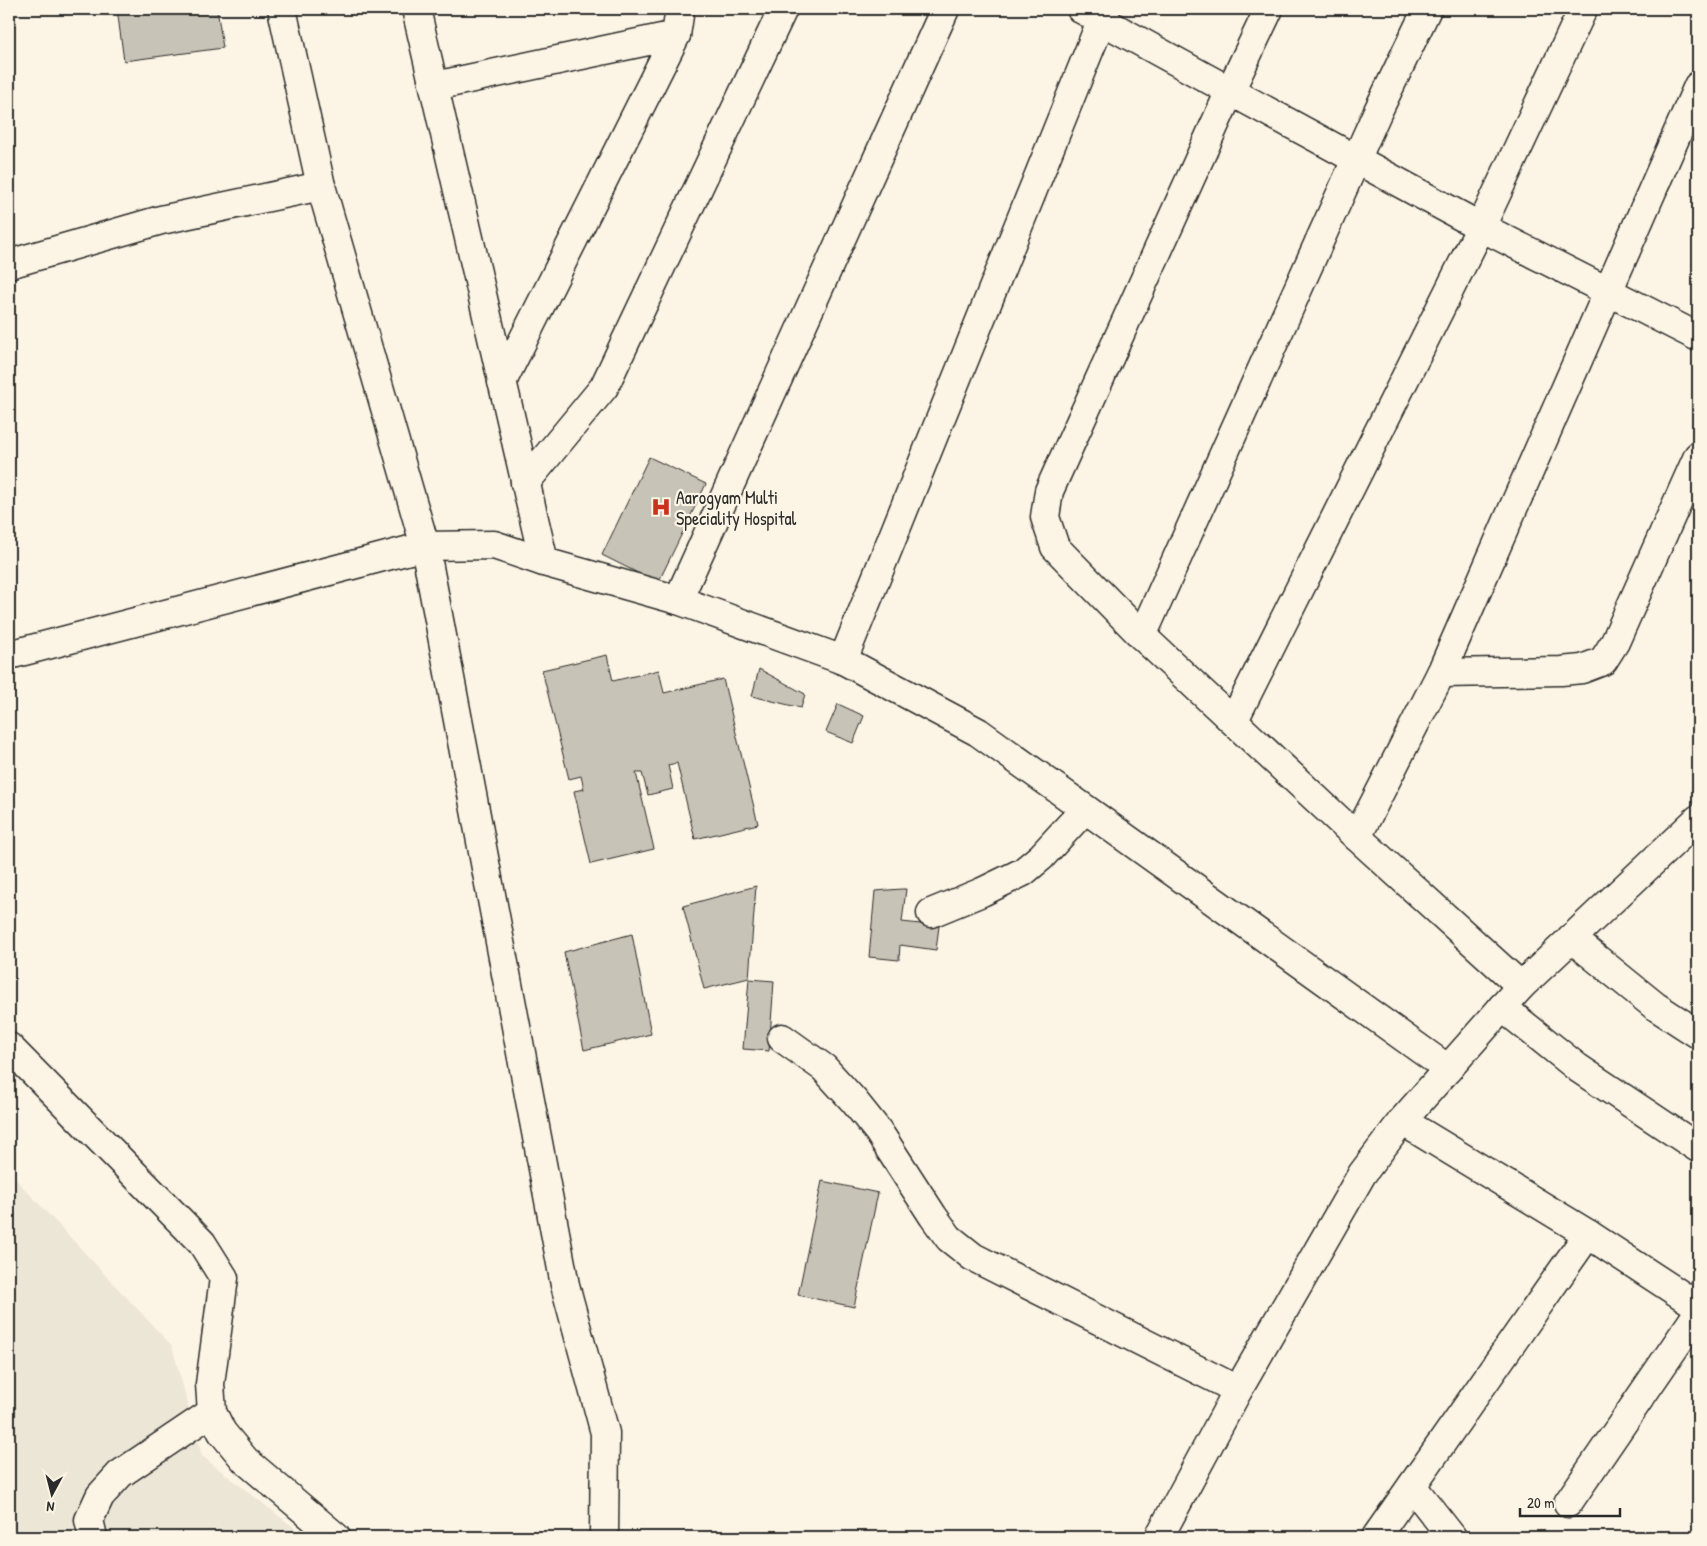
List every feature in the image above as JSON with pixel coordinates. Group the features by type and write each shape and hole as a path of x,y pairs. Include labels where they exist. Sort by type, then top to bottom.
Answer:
{"street":[{"path":"282,9 321,186 425,546 565,1285 605,1433 604,1537"},
{"path":"416,9 544,562"},
{"path":"525,483 604,387 783,9"},
{"path":"678,600 945,9"},
{"path":"1269,9 1049,491 1045,518 1055,547 1142,636 1357,837 1521,986"},
{"path":"1142,636 1356,160 1427,9"},
{"path":"1234,720 1481,227 1583,9"},
{"path":"843,660 1096,12 1230,91 1356,160 1481,227 1698,337"},
{"path":"435,86 678,22"},
{"path":"502,382 678,22"},
{"path":"1357,837 1442,672 1698,86"},
{"path":"9,264 160,220 321,186"},
{"path":"1442,672 1568,670 1582,669 1603,661 1615,642 1698,456"},
{"path":"9,655 425,546 494,546 678,600 843,660 978,732 1448,1069"},
{"path":"931,913 982,892 1023,872 1041,857 1086,809"},
{"path":"1159,1537 1238,1390 1362,1174 1402,1121 1521,986 1698,819"},
{"path":"1571,938 1655,1006 1698,1034"},
{"path":"1502,1007 1578,1068 1698,1148"},
{"path":"782,1038 824,1068 854,1101 878,1131 949,1238 973,1257 1238,1390"},
{"path":"9,1047 202,1243 224,1278 210,1384 212,1412 222,1432 245,1460 320,1532"},
{"path":"1402,1121 1588,1234 1698,1306"},
{"path":"1376,1537 1588,1234"},
{"path":"1568,1503 1698,1313"},
{"path":"93,1537 89,1520 100,1496 120,1474 212,1412"},
{"path":"1412,1486 1452,1537"}],"shaded area":[{"path":"9,1172 172,1346 202,1456 306,1537 9,1537"}],"building":[{"path":"117,9 217,9 223,48 124,61"},
{"path":"649,457 706,484 658,583 602,555"},
{"path":"607,655 613,681 659,670 664,693 723,679 758,824 695,839 677,763 668,765 673,789 648,795 642,773 636,773 654,849 591,864 574,791 584,789 581,776 569,779 542,670"},
{"path":"759,669 805,694 801,708 752,696"},
{"path":"838,704 864,716 853,743 826,732"},
{"path":"756,886 749,978 704,989 683,906"},
{"path":"906,889 902,922 939,926 936,950 900,945 899,960 869,957 875,891"},
{"path":"632,934 651,1034 584,1050 564,952"},
{"path":"749,979 774,981 769,1051 743,1049"},
{"path":"822,1181 878,1193 854,1307 798,1295"}],"place":[{"name":"Aarogyam Multi Speciality Hospital","path":"661,507"}]}
